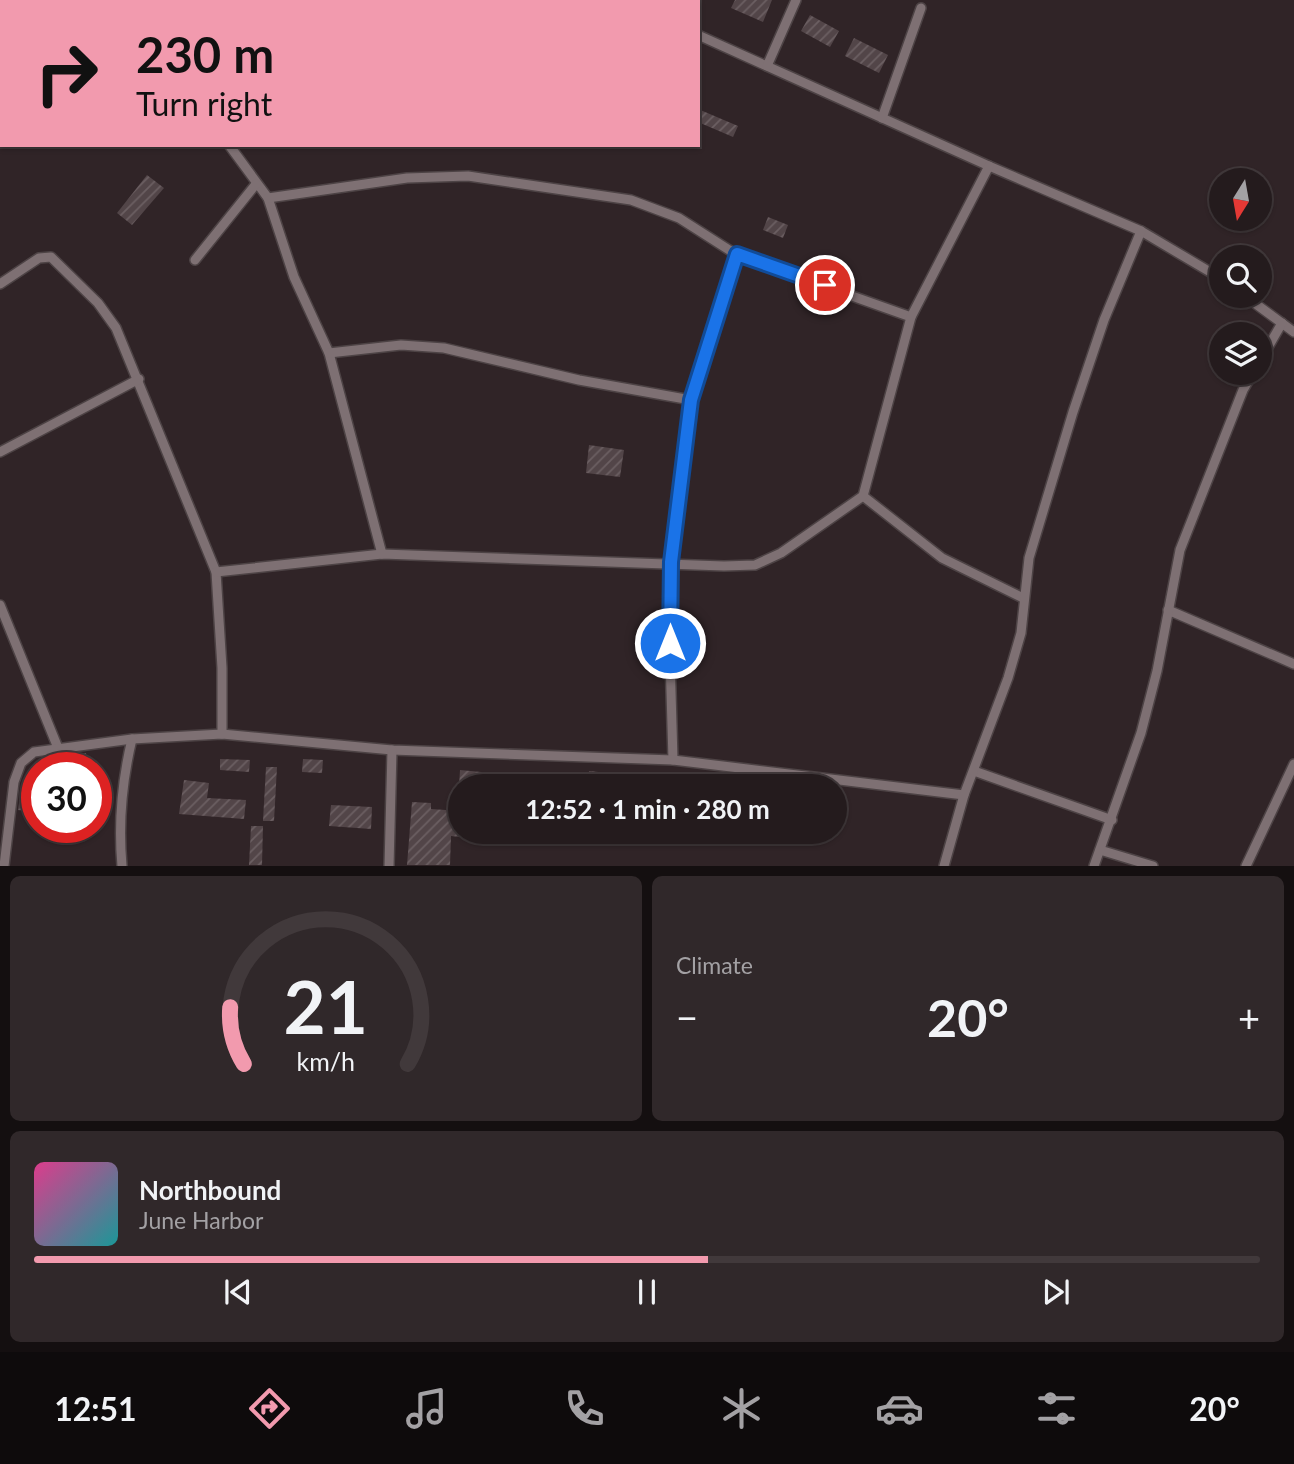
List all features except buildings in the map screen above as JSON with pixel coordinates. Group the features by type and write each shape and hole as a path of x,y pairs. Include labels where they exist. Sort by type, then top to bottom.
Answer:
{"street":[{"path":"767,66 796,0"},
{"path":"882,118 921,8"},
{"path":"700,36 1141,231 1209,271"},
{"path":"230,147 268,198 294,277 329,353 382,554"},
{"path":"216,572 382,554 755,565 780,553 863,496 911,317 989,166"},
{"path":"268,198 407,178 468,176 631,200 679,219 737,254 911,317"},
{"path":"195,260 256,184"},
{"path":"944,866 964,795 1008,678 1021,633 1029,558 1073,412 1104,320 1141,231"},
{"path":"673,761 671,562 691,400 737,254"},
{"path":"0,284 38,258 51,257 98,303 116,328 216,572 222,668 222,734"},
{"path":"1261,308 1294,332"},
{"path":"1272,340 1282,323"},
{"path":"329,353 401,345 444,348 579,380 691,400"},
{"path":"0,452 139,379"},
{"path":"1094,866 1141,733 1180,550 1247,385"},
{"path":"863,496 942,558 1023,598"},
{"path":"0,605 58,748"},
{"path":"1168,610 1294,664"},
{"path":"4,866 14,782 21,763 33,752 132,739 222,734 392,750 673,761 964,795"},
{"path":"122,866 119,838 123,778 132,739"},
{"path":"389,866 392,750"},
{"path":"1246,866 1294,764"},
{"path":"974,771 1112,820"},
{"path":"1100,850 1153,866"}],"route":[{"path":"670,643 671,562 691,400 737,254 825,285"}]}
